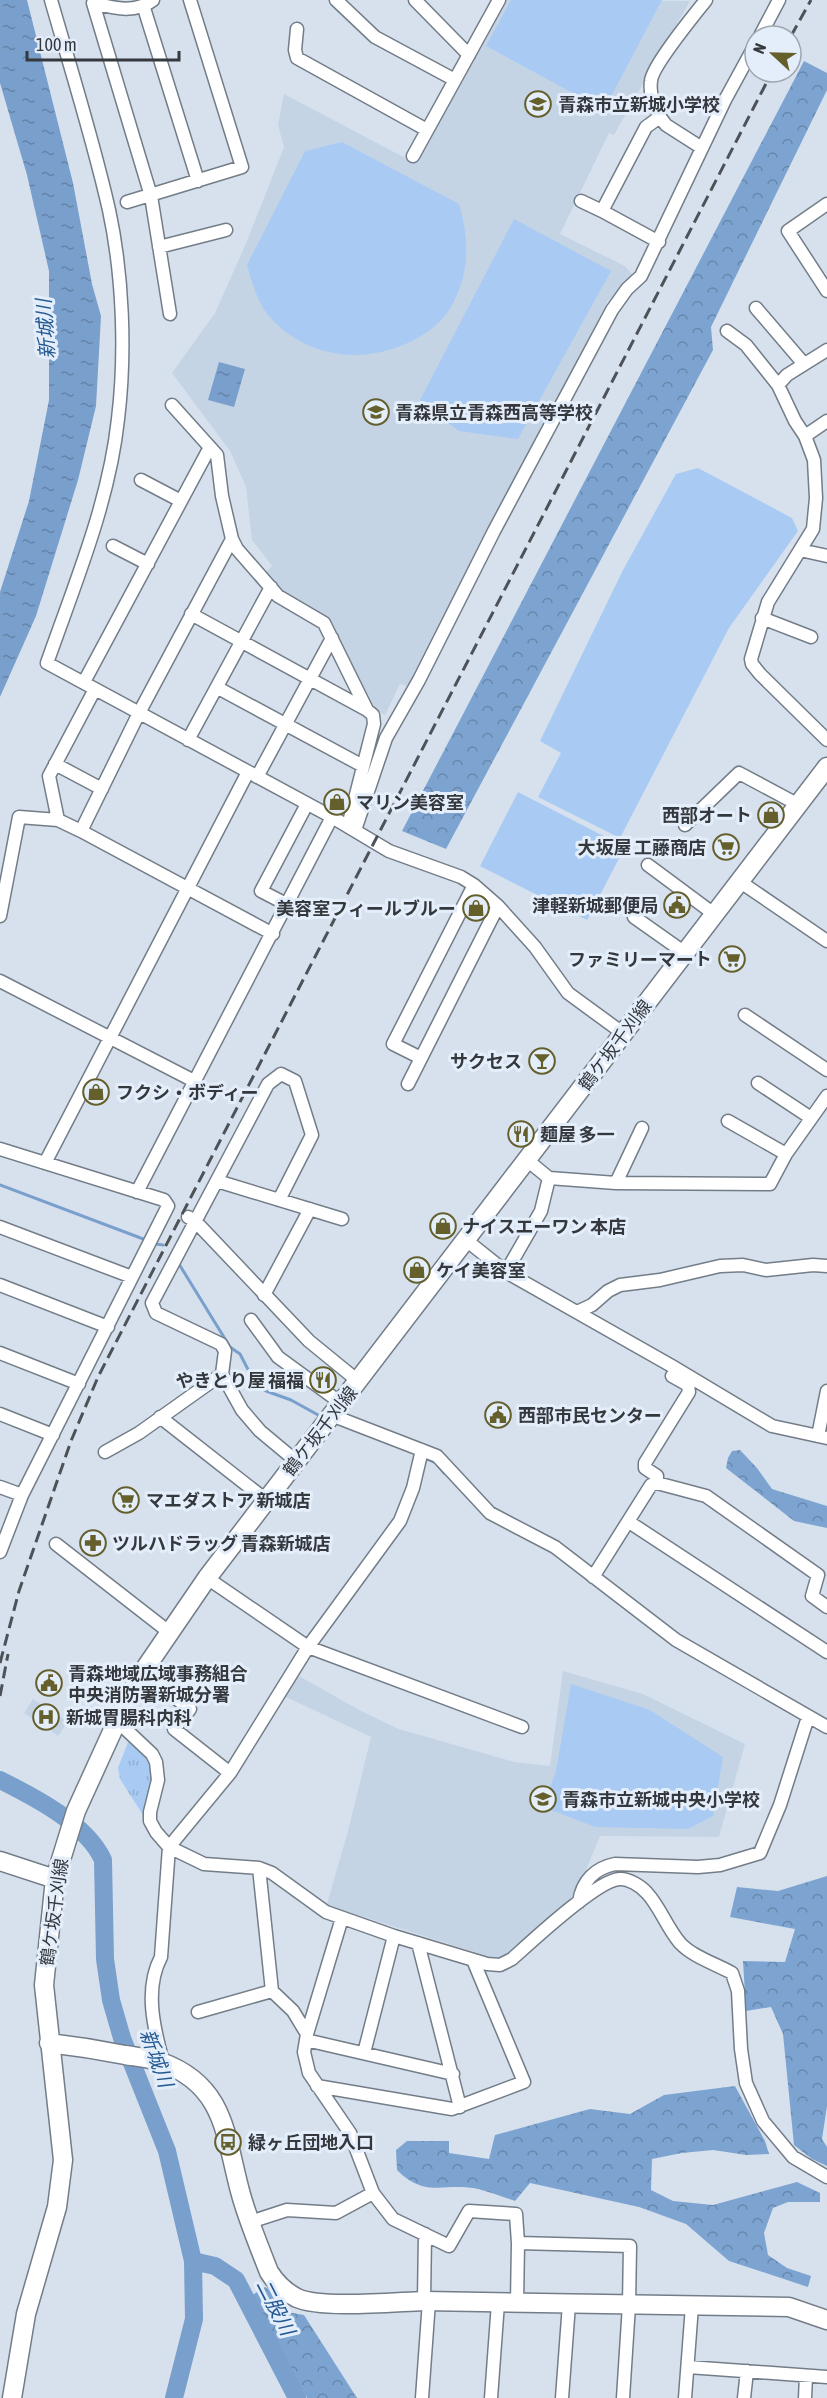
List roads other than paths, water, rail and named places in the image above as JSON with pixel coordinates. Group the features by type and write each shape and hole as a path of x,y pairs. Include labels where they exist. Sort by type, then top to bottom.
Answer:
{"main road":[{"name":"鶴ケ坂千刈線","path":"12,2398 26,2314 57,2207 63,2160 44,1984 55,1880 62,1852 92,1773 117,1721 142,1673 207,1578 624,1034 797,804 824,776"},
{"path":"0,1861 55,1880"},
{"path":"49,2043 160,2061 180,2070 194,2081 221,2115 228,2135 240,2192 269,2272 276,2282 297,2298 310,2302 426,2301 789,2307 827,2320"}],"street":[{"path":"51,0 107,203 120,298 123,355 118,420 100,507 47,663 332,817 389,851 461,877 474,885 498,906 535,947 568,993 624,1034"},
{"path":"127,202 242,167 190,0"},
{"path":"336,0 375,37 455,80"},
{"path":"415,0 468,55"},
{"path":"413,156 499,0"},
{"path":"702,148 666,125 652,99 650,79 681,29 706,0"},
{"path":"91,1 119,9 149,4 198,181"},
{"path":"91,1 151,196 170,314"},
{"path":"766,24 777,1"},
{"path":"297,29 295,50 297,58 427,130"},
{"path":"352,828 386,738 419,680 494,531 612,310 627,289 641,276 743,68"},
{"path":"602,211 646,127 660,117"},
{"path":"581,201 659,242"},
{"path":"825,283 788,231 827,204"},
{"path":"159,248 225,230"},
{"path":"756,308 804,364"},
{"path":"727,332 746,345 778,385 795,421 805,436 814,460 822,495 813,529 768,602 754,643 752,664 827,740"},
{"path":"778,385 787,375 827,350"},
{"path":"172,405 218,455 222,496 232,539 237,549 278,596 324,622 367,710"},
{"path":"805,436 827,421"},
{"path":"58,820 49,776 89,686 148,564 210,447"},
{"path":"141,480 181,501"},
{"path":"81,831 139,713 232,539"},
{"path":"113,546 148,564"},
{"path":"800,550 827,556"},
{"path":"188,740 271,587"},
{"path":"191,614 373,715 374,724 363,766 352,828"},
{"path":"762,618 811,637"},
{"path":"45,1163 189,888 252,774 285,724 332,638"},
{"path":"218,688 363,766"},
{"path":"55,764 102,789"},
{"path":"685,825 739,773 797,804"},
{"path":"288,905 261,891 307,804"},
{"path":"0,916 19,817 58,820 273,934"},
{"path":"137,1192 332,817"},
{"path":"648,865 714,914"},
{"path":"739,881 827,941"},
{"path":"421,1058 393,1044 474,885"},
{"path":"408,1084 498,906"},
{"path":"634,917 685,953"},
{"path":"0,981 196,1082"},
{"path":"745,1015 827,1070"},
{"path":"279,1200 312,1135 295,1081 281,1074 268,1084 217,1181 188,1217 152,1303 156,1313 221,1344 225,1351 222,1374 248,1417 260,1431 296,1461"},
{"path":"758,1083 811,1118"},
{"path":"526,1160 549,1178 616,1183 770,1184 786,1154 827,1096"},
{"path":"728,1121 786,1154"},
{"path":"616,1183 642,1128"},
{"path":"0,1149 164,1200 168,1206 188,1217 309,1341 358,1382"},
{"path":"506,1272 541,1210 549,1178"},
{"path":"217,1181 342,1219"},
{"path":"0,1552 22,1495 168,1206"},
{"path":"264,1295 310,1209"},
{"path":"0,1227 132,1277"},
{"path":"466,1240 506,1272 772,1426 822,1437 827,1391"},
{"path":"577,1312 592,1305 608,1291 620,1285 660,1280 720,1266 743,1265 766,1270 827,1266"},
{"path":"0,1285 108,1328"},
{"path":"251,1320 278,1357 336,1409 437,1456 490,1513 555,1547 676,1640 827,1727"},
{"path":"0,1353 79,1384"},
{"path":"657,1483 657,1476 645,1468 645,1462 689,1392 688,1385 665,1372 670,1365"},
{"path":"105,1452 139,1433 222,1374"},
{"path":"0,1414 53,1435"},
{"path":"160,1417 266,1500"},
{"path":"160,2061 152,2022 155,1969 161,1957 169,1847 230,1773 308,1647 400,1521 413,1488 422,1450"},
{"path":"593,1577 651,1485 657,1483 706,1496 818,1575 812,1596 827,1607"},
{"path":"0,1487 22,1495"},
{"path":"629,1522 827,1652"},
{"path":"56,1545 169,1632"},
{"path":"207,1578 308,1647 522,1727"},
{"path":"142,1673 190,1710 174,1729 230,1773"},
{"path":"579,1902 580,1891 592,1874 604,1867 615,1864 698,1867 720,1865 760,1852 780,1805 808,1717"},
{"path":"117,1721 152,1754 156,1762 158,1780 150,1821 169,1847 204,1864 259,1868 272,1873 326,1912 394,1936 473,1960 500,1965 512,1959 579,1902 606,1883 619,1879 639,1885 648,1893 680,1942 689,1951 732,1973 738,1991 741,2049 746,2083 763,2121 793,2157 827,2177"},
{"path":"259,1868 272,1991 293,2011 307,2037 364,2054 453,2074"},
{"path":"342,1917 307,2037 304,2060 317,2086 350,2133 373,2193 393,2219 449,2246 469,2211 516,2214 518,2243 491,2398"},
{"path":"364,2054 394,1936"},
{"path":"418,1942 460,2106"},
{"path":"317,2086 452,2109 524,2082 473,1960"},
{"path":"198,2012 272,1991"},
{"path":"250,2222 287,2210 336,2213 373,2193"},
{"path":"422,2398 426,2301 425,2234"},
{"path":"518,2243 630,2247 623,2398"},
{"path":"562,2398 569,2304"},
{"path":"685,2398 692,2306"},
{"path":"688,2367 827,2377"},
{"path":"744,2398 747,2372"},
{"path":"805,2398 806,2376"}],"water":[{"path":"0,0 27,0 73,183 92,284 101,316 96,406 78,480 36,616 0,697 0,592 29,501 49,400 49,271 27,175 0,83"},
{"path":"219,362 245,369 234,407 208,400"}],"waterway":[{"path":"0,1185 146,1240"},
{"path":"156,1244 163,1245"},
{"path":"179,1264 230,1347 240,1354 255,1383 266,1391 291,1400 320,1416"},
{"path":"427,1459 436,1463 444,1473"},
{"name":"新城川","path":"0,1780 43,1803 72,1823 85,1835 103,1860 105,1959 111,2000 122,2038 167,2151 193,2261 194,2319 174,2398"},
{"name":"二股川","path":"193,2261 215,2266 236,2280 297,2398"}],"railway":[{"path":"798,24 811,0"},
{"path":"0,1663 19,1591 71,1441 98,1377 766,84"},
{"path":"0,1696 8,1654"}],"place":[{"name":"青森市立新城小学校","path":"538,104"},
{"name":"青森県立青森西高等学校","path":"376,412"},
{"name":"マリン美容室","path":"337,802"},
{"name":"西部オート","path":"771,815"},
{"name":"大坂屋 工藤商店","path":"726,847"},
{"name":"津軽新城郵便局","path":"677,905"},
{"name":"美容室フィールブルー","path":"476,908"},
{"name":"ファミリーマート","path":"732,959"},
{"name":"サクセス","path":"542,1061"},
{"name":"フクシ・ボディー","path":"96,1092"},
{"name":"麺屋 多一","path":"521,1134"},
{"name":"ナイスエーワン 本店","path":"443,1226"},
{"name":"ケイ美容室","path":"417,1270"},
{"name":"やきとり屋 福福","path":"323,1380"},
{"name":"西部市民センター","path":"498,1415"},
{"name":"マエダストア 新城店","path":"126,1500"},
{"name":"ツルハドラッグ 青森新城店","path":"93,1543"},
{"name":"青森地域広域事務組合 中央消防署新城分署","path":"49,1683"},
{"name":"新城胃腸科内科","path":"46,1717"},
{"name":"青森市立新城中央小学校","path":"543,1799"},
{"name":"緑ヶ丘団地入口","path":"228,2142"}]}
